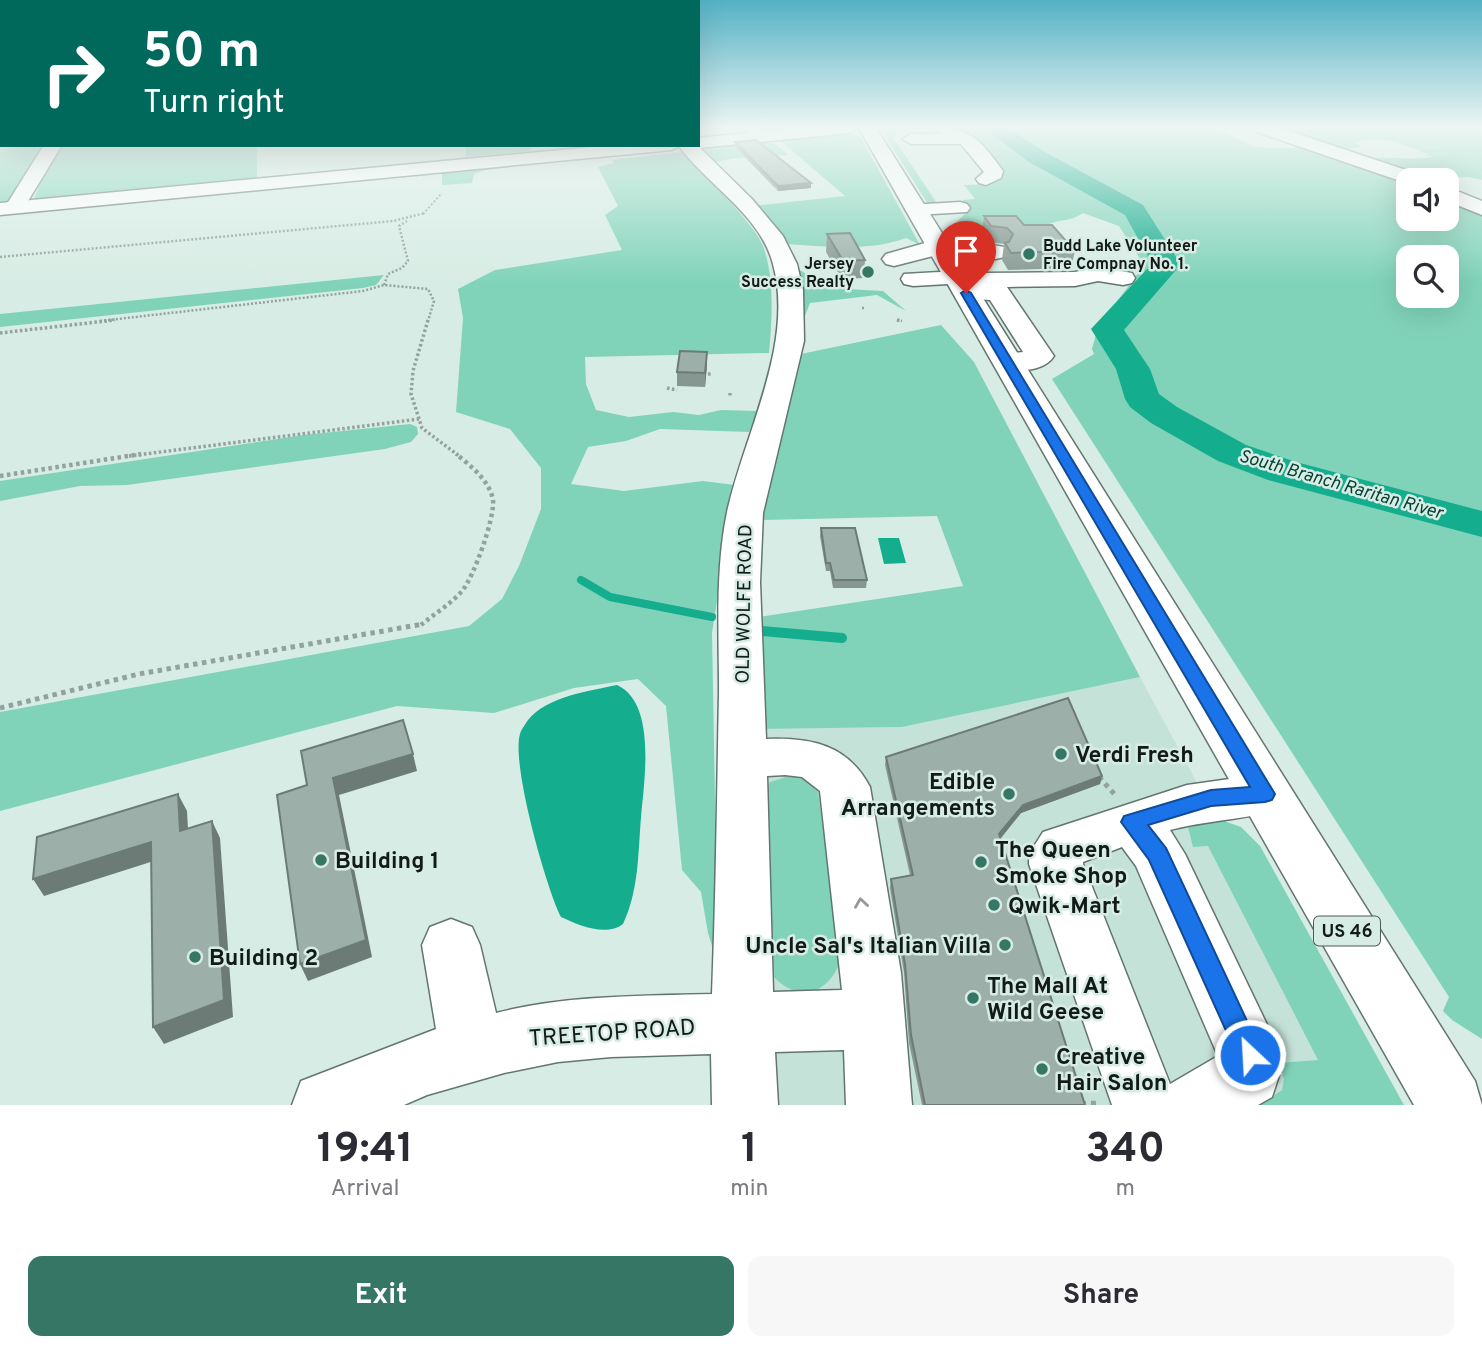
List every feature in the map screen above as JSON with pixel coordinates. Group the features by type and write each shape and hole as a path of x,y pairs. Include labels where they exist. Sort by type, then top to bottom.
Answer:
{"main road":[{"path":"7,208 28,180"},
{"path":"7,208 307,180"},
{"name":"OLD WOLFE ROAD","path":"719,180 776,242 788,280 792,315 790,341 745,513 739,631 745,1105"},
{"path":"898,180 916,209 984,280 1075,279 1098,274 1123,278"},
{"path":"1459,198 1482,209"},
{"path":"916,209 959,205 969,264"},
{"path":"894,259 925,250 969,264"},
{"path":"912,279 969,264"},
{"name":"US 46","path":"969,264 998,292 1040,356 1034,360 1007,361 1265,794 1458,1093"},
{"path":"742,759 808,759 832,770 845,787 871,973 879,1105"},
{"path":"1145,1105 1055,859 1062,847 1132,822 1211,798 1265,794"},
{"path":"1132,822 1158,854 1252,1060 1253,1068 1249,1074 1195,1105"},
{"path":"451,945 472,1050"},
{"name":"TREETOP ROAD","path":"326,1105 424,1064 472,1050 558,1032 611,1027 873,1019"}],"path":[{"path":"384,285 388,274 402,268 408,261 399,226 430,208 442,193"},
{"path":"0,257 414,218"},
{"path":"0,333 352,293 384,285 420,286 428,289 434,301 413,370 411,394 422,428 473,467 489,490 492,501 477,566 469,580 462,591 420,626 326,639 139,674 0,708"},
{"path":"667,388 677,390"},
{"path":"0,476 195,446 419,419"}],"shaded area":[{"path":"0,180 257,180 46,201 34,199 39,186 0,204"},
{"path":"442,180 473,180 472,183 442,185"},
{"path":"604,180 709,180 758,237 767,259 771,285 769,353 585,357 586,384 596,410 629,417 673,412 699,415 721,410 759,411 749,432 660,429 626,441 588,447 571,484 624,491 703,481 735,485 712,633 718,965 708,933 701,892 682,870 666,706 638,679 574,688 494,713 397,706 0,811 0,712 469,626 502,599 519,566 541,509 541,468 510,429 456,412 463,318 458,289 495,270 622,250 605,215 618,206"},
{"path":"826,180 884,180 920,245 906,238 862,247 786,244 753,206 845,196"},
{"path":"913,180 921,180 936,202 949,203 928,204"},
{"path":"995,180 1396,180 1396,231 1459,231 1459,201 1482,212 1482,1039 1443,1011 1449,997 1052,379 1094,354 1092,349 1098,327 1144,265 1119,226 1083,213 1044,227 979,231 950,228 968,211 963,200 975,199 964,185 990,184"},
{"path":"793,266 808,275 819,277 829,288 883,291 906,311 877,295 810,303 803,321"},
{"path":"384,275 376,285 363,288 0,327 0,314"},
{"path":"941,325 974,362 1140,677 902,727 759,729 758,617 963,586 937,516 757,520 791,356"},
{"path":"410,424 417,427 418,434 411,442 385,449 127,485 80,486 0,501 0,481 304,435"},
{"path":"878,538 899,538 906,563 884,564"},
{"path":"1140,677 1354,1074 1302,1105 777,1105 759,729 902,727"},
{"path":"617,685 630,694 643,725 644,784 637,872 632,898 623,924 609,930 600,930 561,917 547,880 525,797 520,771 520,734 528,720 546,705 582,692"},
{"path":"789,776 807,780 818,792 841,960 828,981 811,992 792,990 772,975 762,797 770,782"},
{"path":"1221,820 1241,827 1260,846 1404,1105 1260,1105 1282,1090 1284,1079 1279,1063 1318,1060 1208,846 1193,847 1188,827"}],"building":[{"path":"772,180 807,180 811,183 778,186"},
{"path":"984,216 1016,216 1024,225 1052,225 1075,251 1011,253 1005,243 1009,242 1013,234 1007,228 991,226"},
{"path":"850,233 865,260 843,261 827,234"},
{"path":"680,351 707,352 705,373 677,372"},
{"path":"821,528 855,528 867,580 834,580 830,563 826,563"},
{"name":"The Mall At Wild Geese","path":"1068,698 1102,776 1023,805 999,834 1085,1105 925,1105 911,1035 905,964 891,879 913,875 886,757"},
{"name":"Building 1","path":"403,720 413,754 333,778 366,940 300,964 277,795 307,785 301,751"},
{"name":"Building 2","path":"178,794 180,831 212,821 224,1000 153,1027 151,842 33,879 37,837"}],"waterway":[{"name":"South Branch Raritan River","path":"1078,180 1134,210 1164,260 1162,270 1107,329 1133,369 1143,399 1164,415 1232,453 1282,471 1482,524"},
{"path":"581,580 610,597 712,617"},
{"path":"761,631 842,638"}],"place":[{"name":"Budd Lake Volunteer Fire Compnay No. 1.","path":"1029,254"},
{"name":"Jersey Success Realty","path":"868,272"},
{"name":"Verdi Fresh","path":"1061,754"},
{"name":"Edible Arrangements","path":"1009,794"},
{"name":"Building 1","path":"321,860"},
{"name":"The Queen Smoke Shop","path":"981,862"},
{"name":"Qwik-Mart","path":"994,905"},
{"name":"Uncle Sal's Italian Villa","path":"1005,945"},
{"name":"Building 2","path":"195,957"},
{"name":"The Mall At Wild Geese","path":"973,998"},
{"name":"Creative Hair Salon","path":"1042,1069"}],"route":[{"path":"966,293 1265,794 1211,798 1132,822 1158,854 1250,1055"}]}
